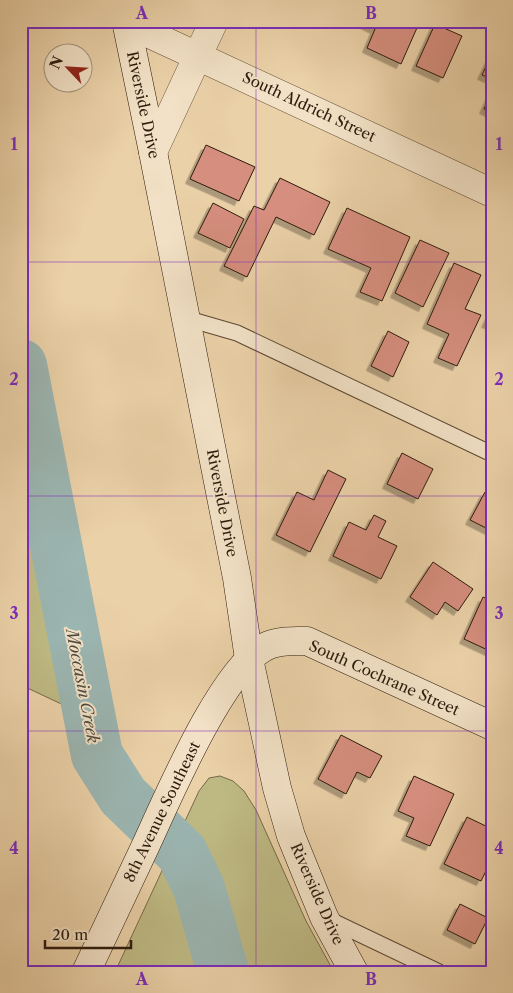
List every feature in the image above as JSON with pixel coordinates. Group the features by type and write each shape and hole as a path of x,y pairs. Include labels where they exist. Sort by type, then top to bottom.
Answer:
{"street":[{"path":"153,152 214,21"},
{"name":"South Aldrich Street","path":"126,22 492,192"},
{"name":"Riverside Drive","path":"126,22 237,578 249,660 277,788 290,836 324,917 354,972"},
{"name":"South Cochrane Street","path":"249,660 268,645 288,641 307,641 492,726"},
{"name":"8th Avenue Southeast","path":"86,972 179,773 204,725 228,686 249,660"}],"lane":[{"path":"185,318 237,333 492,454"},
{"path":"324,917 439,972"}],"shaded area":[{"path":"21,365 89,717 21,685"},
{"path":"220,776 233,781 244,791 256,810 306,921 334,972 115,972 199,791 209,778"}],"building":[{"path":"359,21 420,21 401,64 367,48 375,29"},
{"path":"435,24 462,36 443,78 416,66"},
{"path":"492,54 492,79 482,75"},
{"path":"492,92 492,113 484,109"},
{"path":"206,145 255,167 239,201 190,179"},
{"path":"280,178 330,202 314,235 276,217 247,277 224,266 254,206 264,210"},
{"path":"213,203 244,219 230,248 198,233"},
{"path":"347,208 410,237 382,301 360,292 371,268 328,249"},
{"path":"420,240 449,253 423,307 395,293"},
{"path":"454,263 481,275 465,309 481,315 457,366 438,358 449,334 427,324"},
{"path":"492,311 492,325 486,323"},
{"path":"388,331 409,342 393,377 371,366"},
{"path":"402,453 433,469 418,499 387,484"},
{"path":"328,470 346,479 310,552 276,535 297,492 314,500"},
{"path":"485,492 492,495 492,531 470,520"},
{"path":"374,515 386,521 378,537 397,546 381,579 333,556 349,522 366,530"},
{"path":"433,562 473,589 458,611 445,602 437,615 410,597"},
{"path":"483,597 492,601 492,652 464,639"},
{"path":"341,735 382,756 370,778 357,772 346,794 318,779"},
{"path":"414,776 454,794 430,846 406,836 414,818 398,811"},
{"path":"467,817 492,829 492,859 481,881 444,864"},
{"path":"460,904 488,918 475,944 447,930"}],"waterway":[{"name":"Moccasin Creek","path":"21,365 97,755 123,796 182,853 199,888 223,972"}]}
